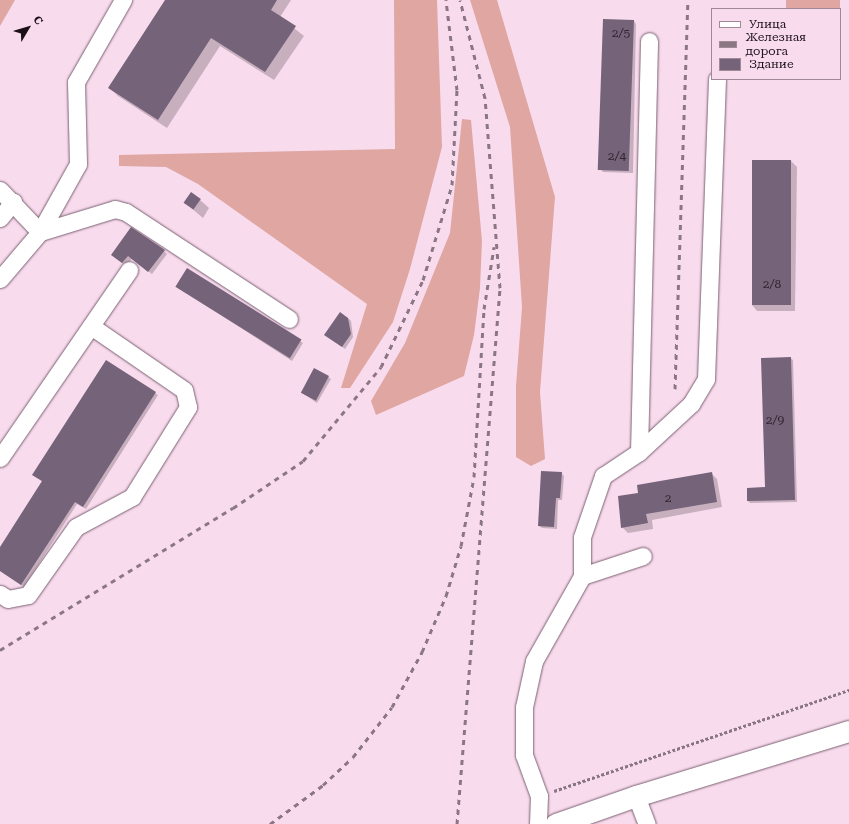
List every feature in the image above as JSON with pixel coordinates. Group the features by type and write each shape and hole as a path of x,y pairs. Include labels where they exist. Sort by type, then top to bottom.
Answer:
{"main road":[{"path":"556,824 636,796 849,731"}],"lane":[{"path":"0,279 40,232 78,164 76,82 123,0"},
{"path":"639,452 649,41"},
{"path":"538,824 539,796 524,755 524,707 534,661 582,576 582,538 603,476 639,452 691,404 706,379 716,80"},
{"path":"0,190 40,232"},
{"path":"0,218 12,202"},
{"path":"40,232 115,209 126,212 289,319"},
{"path":"0,458 129,270"},
{"path":"0,594 8,599 28,595 76,527 132,497 188,407 184,390 91,326"},
{"path":"582,576 643,556"},
{"path":"636,796 647,824"}],"path":[{"path":"539,796 849,690"}],"shaded area":[{"path":"0,0 15,0 0,26"},
{"path":"394,0 437,0 442,147 410,269 393,322 350,388 341,388 367,304 198,184 166,167 119,166 119,155 395,149"},
{"path":"470,0 497,0 555,197 540,392 545,459 531,466 516,457 516,386 522,307 510,127"},
{"path":"786,0 840,0 840,8 786,8"},
{"path":"462,119 471,120 482,241 480,288 474,335 464,376 376,415 371,401 405,343 450,233"}],"building":[{"path":"165,0 277,0 271,10 296,26 265,72 211,38 158,120 108,88"},
{"path":"603,19 634,20 629,171 598,170"},
{"path":"752,160 791,160 791,305 752,305"},
{"path":"191,192 201,199 193,210 184,203"},
{"path":"131,227 165,250 148,272 128,256 122,263 111,255"},
{"path":"187,268 301,340 290,358 175,287"},
{"path":"340,312 348,318 351,334 342,347 324,335"},
{"path":"791,357 795,500 747,501 747,488 765,487 761,358"},
{"path":"106,360 156,392 83,507 75,502 21,585 0,571 0,547 42,481 32,475"},
{"path":"314,368 329,376 316,401 301,393"},
{"path":"541,471 562,472 560,498 556,498 554,527 538,526"},
{"path":"712,472 717,502 646,514 648,523 621,528 618,496 638,493 637,485"}],"railway":[{"path":"0,650 233,508 303,461 381,367 423,280 452,185 457,90 446,0"},
{"path":"457,824 500,288 485,98 460,0"},
{"path":"675,389 688,0"},
{"path":"270,824 323,785 353,757 392,707 422,652 446,596 461,546 474,477 484,309 494,247"}]}
